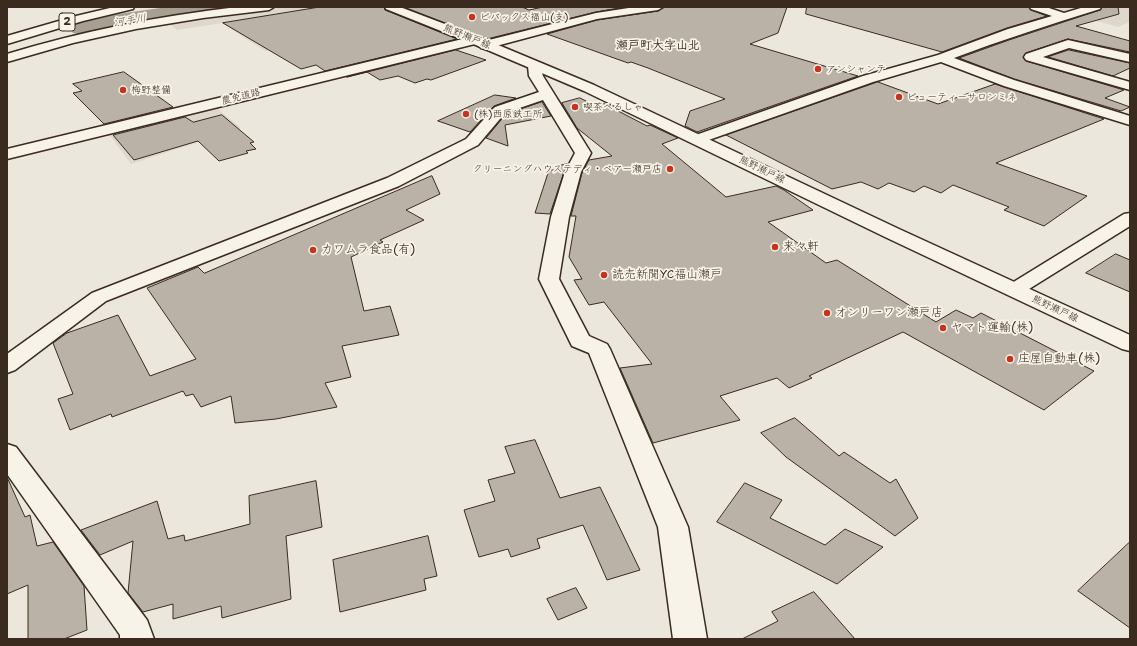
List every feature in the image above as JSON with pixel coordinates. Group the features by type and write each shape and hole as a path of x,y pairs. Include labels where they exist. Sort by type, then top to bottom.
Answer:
{"main road":[{"name":"2","path":"7,32 94,7"},
{"name":"2","path":"7,40 80,18 129,7"},
{"path":"7,58 31,50 144,24 269,7"},
{"name":"熊野瀬戸線","path":"390,7 480,42 589,88 1130,344"},
{"name":"農免道路","path":"7,154 480,42 596,16 658,7"},
{"path":"1035,7 1065,16"},
{"path":"698,139 868,79 942,58 1012,32 1096,7"},
{"path":"1130,58 1068,44 1030,57 1130,86"},
{"path":"942,58 1009,83 1130,121"},
{"path":"534,66 536,76 583,153 573,172 560,217 549,279 580,341 599,349 673,527 690,639"},
{"path":"7,365 100,297 393,182 472,142 500,110 548,94"},
{"path":"1014,290 1130,218"},
{"path":"7,454 135,630 136,639"}],"shaded area":[{"path":"285,7 371,7 405,20 265,51 222,23 177,30 169,23"},
{"path":"1048,7 1130,7 1130,22 1118,27"},
{"path":"215,107 241,128 131,164 108,133"}],"building":[{"path":"320,7 384,7 385,10 457,39 325,71 316,65 301,69 223,23"},
{"path":"404,7 522,7 529,10 543,7 625,7 596,12 487,39"},
{"path":"664,7 787,7 778,33 750,44 858,76 697,132 685,126 690,111 725,99 648,68 631,62 628,63 547,34 597,20 658,11"},
{"path":"807,7 1029,7 1031,10 1047,16 1007,28 942,52 806,14"},
{"path":"1102,7 1118,7 1119,14 1076,26 1130,41 1130,52 1068,39 1026,53 1023,58 1026,61 1124,90 1105,98 1130,107 1121,111 1014,79 959,58 1100,10"},
{"path":"456,50 486,60 431,80 427,79 415,83 398,76 380,80 367,72"},
{"path":"1069,50 1130,63 1130,68 1113,76 1048,57"},
{"path":"124,72 173,107 104,124 73,93 82,91 73,84"},
{"path":"878,82 938,104 995,84 1104,119 996,163 1087,196 1044,226 1004,210 1009,207 953,185 941,193 924,186 914,192 889,183 878,189 861,182 832,189 726,135"},
{"path":"495,95 516,98 494,106 470,132 438,121"},
{"path":"580,98 594,105 601,102 647,126 650,125 678,138 662,144 726,197 776,186 784,190 813,210 768,222 826,263 837,260 936,322 956,310 973,318 981,313 1094,371 1044,410 903,332 809,376 812,378 789,388 777,378 720,396 740,420 653,443 620,368 652,364 604,302 589,305 574,280 582,279 569,257 576,216 571,216 582,173 589,160 612,156 577,128 562,103"},
{"path":"542,102 551,116 505,125 508,146 486,138 506,114"},
{"path":"222,115 254,142 250,143 256,149 246,151 248,153 219,161 198,141 134,160 113,135 185,117 193,122"},
{"path":"567,164 550,214 535,213 549,170 557,170 559,166"},
{"path":"432,176 440,194 406,210 424,220 380,240 383,242 351,257 364,311 390,306 399,335 342,346 351,377 325,383 337,407 276,419 235,423 231,396 201,407 193,394 186,396 183,391 112,417 111,414 70,430 58,399 73,394 53,343 67,333 118,315 150,376 196,359 147,288 198,267 204,273"},
{"path":"1116,254 1130,260 1130,292 1086,273"},
{"path":"795,418 839,456 844,452 890,483 896,479 918,518 895,536 786,457 761,433"},
{"path":"535,440 560,498 600,487 640,570 607,580 583,525 537,539 540,548 511,557 508,549 479,557 464,510 495,501 488,480 515,473 505,447"},
{"path":"7,477 25,517 30,515 37,546 53,542 84,586 87,630 64,639 28,639 28,585 7,594"},
{"path":"316,481 322,527 286,536 291,599 222,618 221,606 173,619 173,604 143,612 128,593 133,541 100,555 81,530 157,501 168,539 184,535 185,541 250,524 249,496"},
{"path":"745,483 782,500 770,518 825,545 845,529 883,547 837,584 717,522"},
{"path":"428,536 437,576 424,579 426,590 340,612 333,560"},
{"path":"1130,542 1130,628 1078,591"},
{"path":"576,588 587,608 558,620 547,599"},
{"path":"814,592 855,639 742,639 778,621 772,612"}],"waterway":[{"name":"河手川","path":"83,27 224,7"}],"place":[{"name":"ビバックス福山(支)","path":"472,17"},
{"name":"アンシャンテ","path":"818,69"},
{"name":"梅野整備","path":"123,90"},
{"name":"ビューティーサロンミネ","path":"899,97"},
{"name":"喫茶ぺるしゃ","path":"575,107"},
{"name":"(株)西原鉄工所","path":"466,114"},
{"name":"クリーニングハウステディ・ベアー瀬戸店","path":"670,169"},
{"name":"来々軒","path":"775,247"},
{"name":"カワムラ食品(有)","path":"313,250"},
{"name":"読売新聞YC福山瀬戸","path":"604,275"},
{"name":"オンリーワン瀬戸店","path":"827,313"},
{"name":"ヤマト運輸(株)","path":"943,328"},
{"name":"庄屋自動車(株)","path":"1010,359"}],"district":[{"name":"瀬戸町大字山北","path":"658,46"}]}
